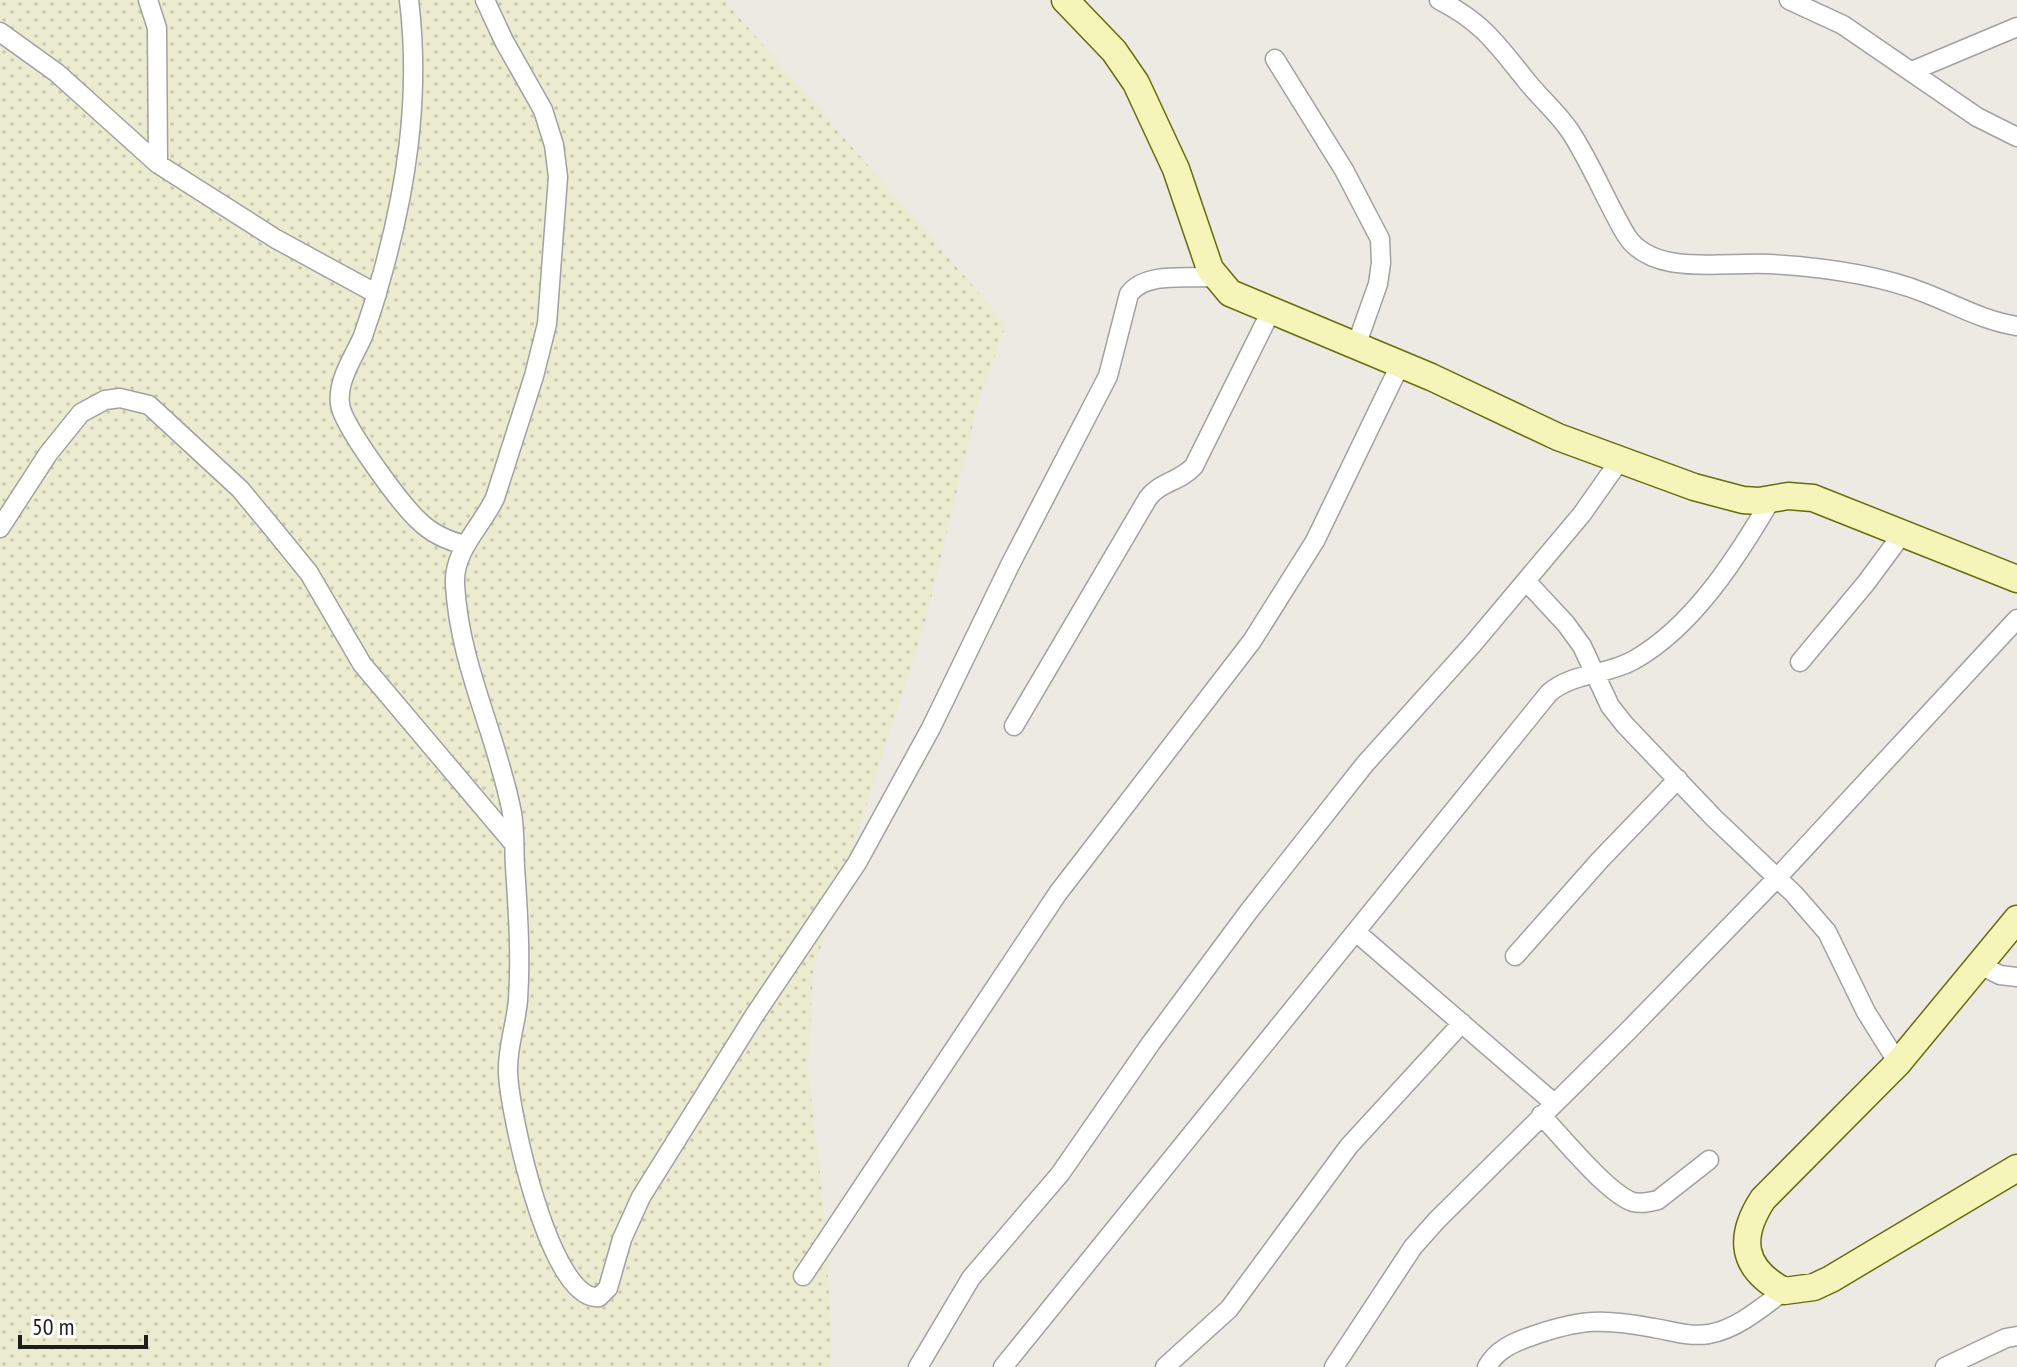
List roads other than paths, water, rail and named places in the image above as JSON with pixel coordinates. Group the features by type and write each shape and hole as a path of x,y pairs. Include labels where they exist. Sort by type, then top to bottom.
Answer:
{"street":[{"path":"148,0 157,28 158,164"},
{"path":"409,0 415,57 410,134 396,226 377,294 345,374 340,402 342,414 417,520 439,537 466,545"},
{"path":"485,0 543,110 554,145 558,177 547,324 534,376 495,498 487,517 458,561 455,582 467,663 495,747 512,815 518,913 518,1002 507,1070 513,1120 530,1188 563,1269 583,1294 599,1297 608,1288 622,1239 641,1197 754,1016 857,863 931,728 1010,565 1108,376 1129,294 1135,286 1147,280 1216,277"},
{"path":"1065,0 1114,51 1136,83 1176,169 1203,251 1216,277 1230,293 1400,365 1558,437 1620,460 1729,498 1759,501 1788,496 1813,498 2017,579"},
{"path":"1439,0 1460,11 1492,36 1527,82 1558,115 1571,132 1631,244 1644,253 1690,264 1767,263 1845,273 1906,286 1974,315 2017,326"},
{"path":"1789,0 1843,25 1977,117 2017,137"},
{"path":"1912,71 2017,27"},
{"path":"0,32 57,73 158,164 276,239 377,294"},
{"path":"1275,59 1344,170 1380,239 1378,284 1356,346"},
{"path":"1014,726 1148,498 1161,485 1182,477 1194,466 1271,311"},
{"path":"803,1276 1058,893 1252,641 1315,541 1400,365"},
{"path":"0,528 48,454 81,413 92,405 120,398 149,405 240,489 309,573 362,664 514,844"},
{"path":"918,1367 971,1278 1060,1174 1151,1043 1249,911 1365,764 1582,514 1620,460"},
{"path":"1003,1367 1549,693 1569,680 1631,662 1656,647 1711,591 1772,498"},
{"path":"1800,662 1903,533"},
{"path":"1526,581 1582,646 1610,706 1678,779 1794,894 1827,932 1866,1012 1898,1063"},
{"path":"1334,1367 1413,1247 1469,1186 1776,879 2017,619"},
{"path":"1515,956 1600,860 1678,779"},
{"path":"1784,1291 1758,1273 1751,1262 1747,1233 1750,1218 1763,1199 1898,1063 2017,919"},
{"path":"1356,932 1462,1023 1548,1109 1601,1178 1634,1202 1658,1200 1709,1160"},
{"path":"1980,965 2000,975 2017,977"},
{"path":"1165,1367 1229,1309 1370,1121 1462,1023"},
{"path":"1487,1367 1498,1353 1510,1345 1573,1322 1607,1320 1687,1335 1718,1332 1746,1318 1784,1291 1814,1287 1831,1279 2014,1167"},
{"path":"1945,1367 2006,1338 2017,1336"}]}
